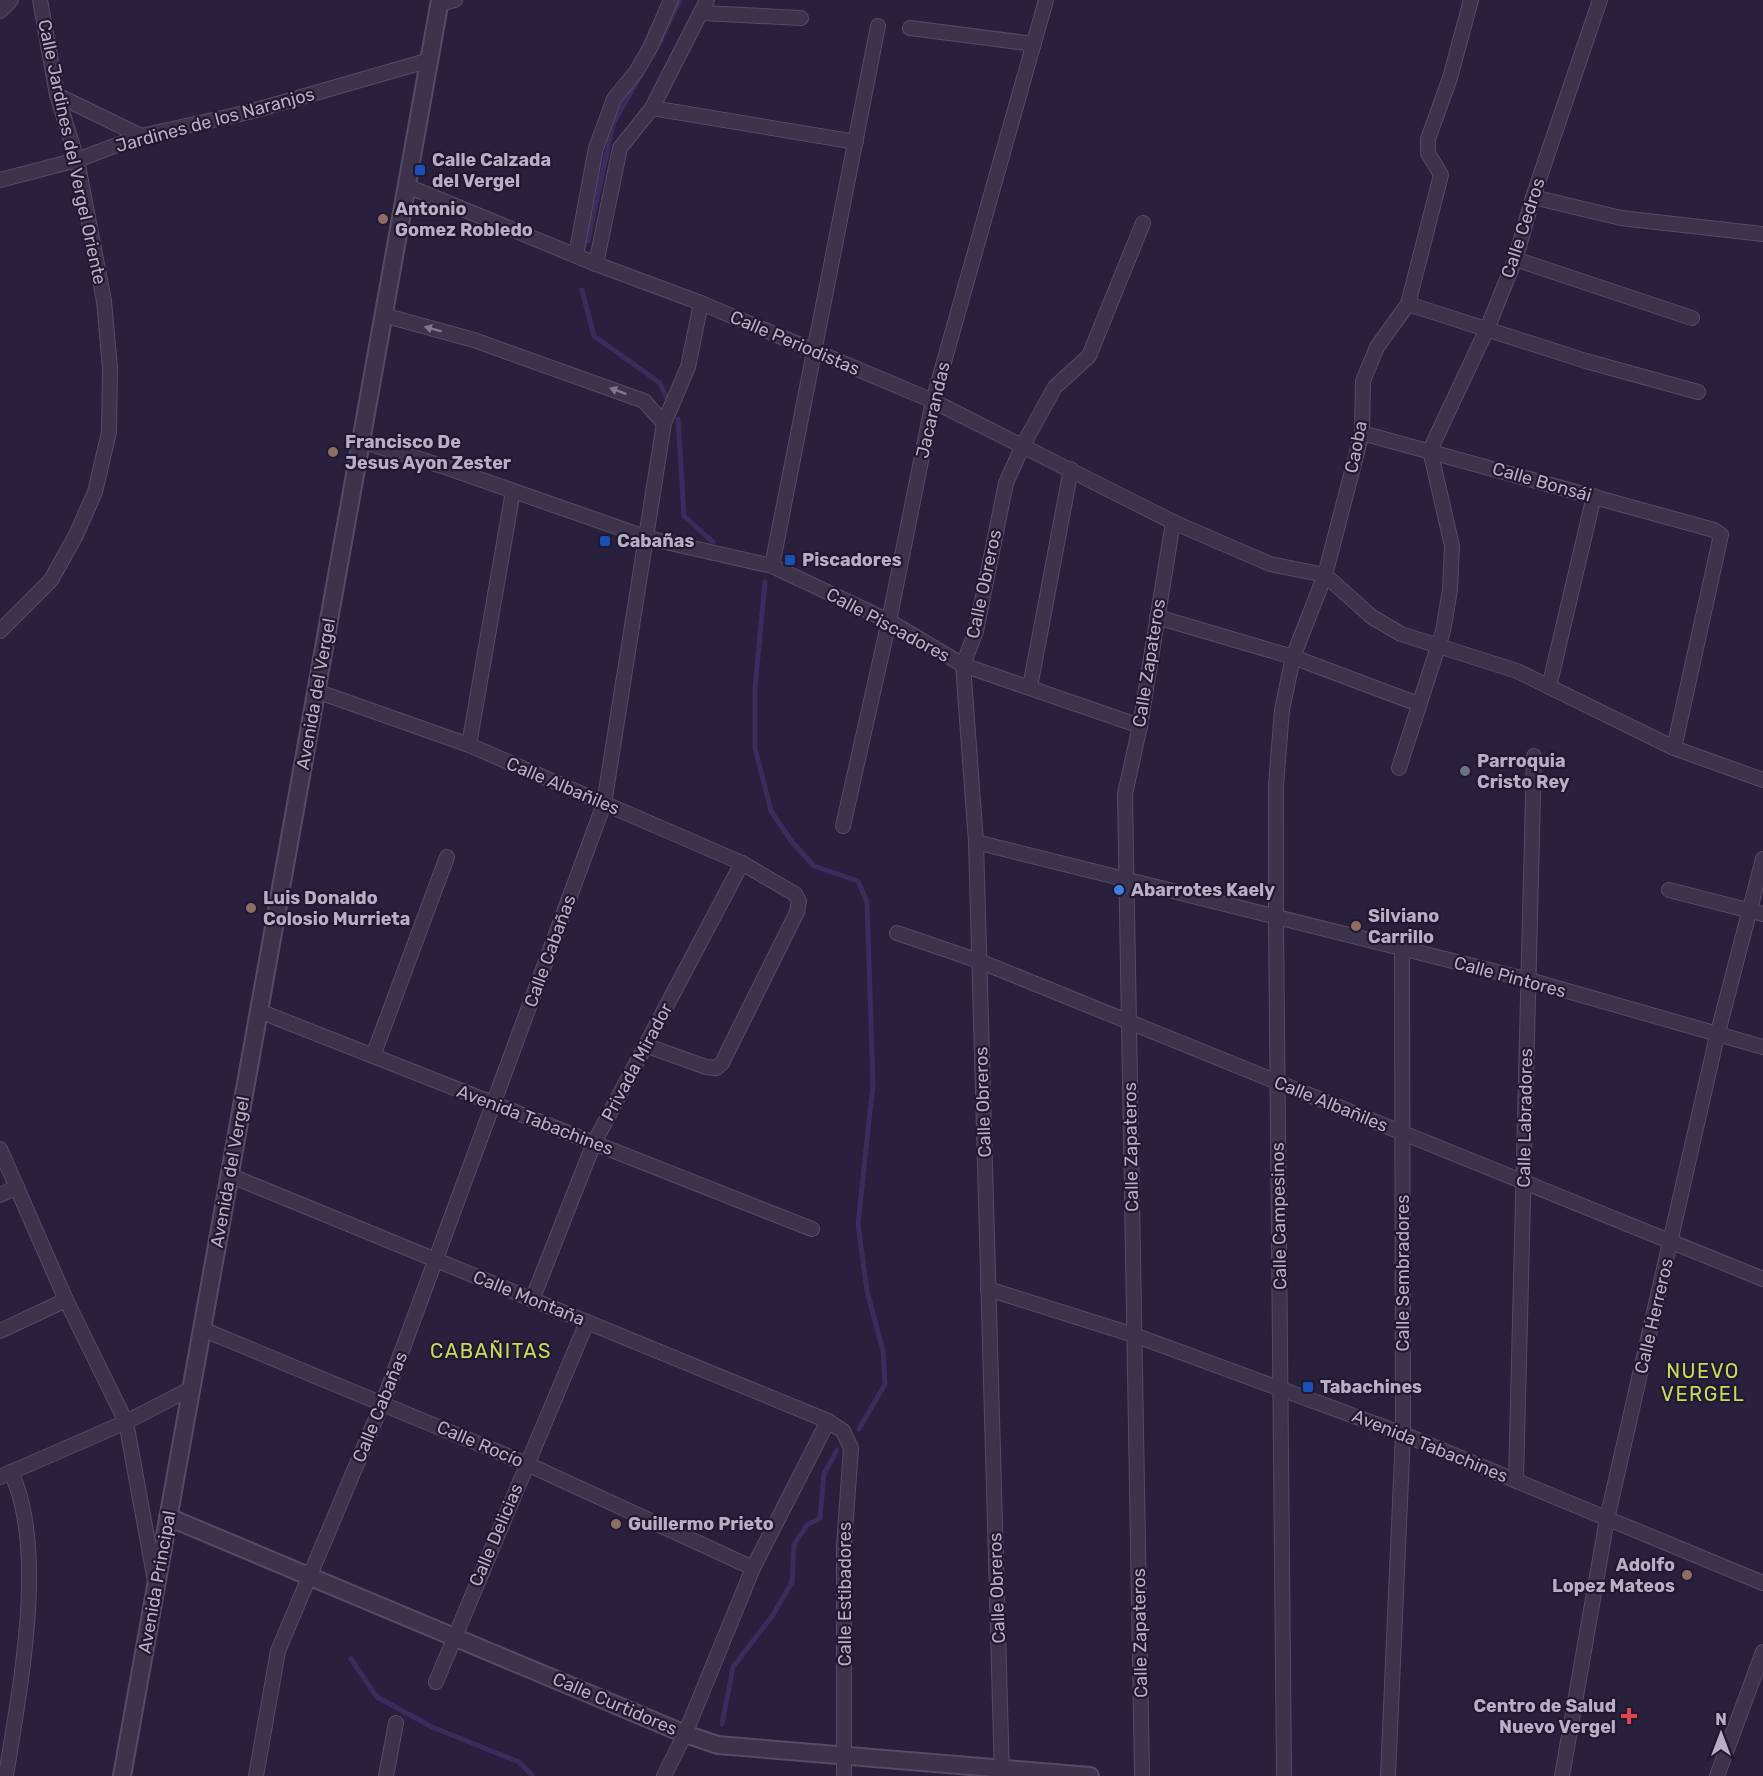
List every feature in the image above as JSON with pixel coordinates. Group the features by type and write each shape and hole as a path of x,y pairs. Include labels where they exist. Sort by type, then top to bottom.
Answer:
{"street":[{"path":"0,11 11,0"},
{"name":"Calle Jardines del Vergel Oriente","path":"0,631 51,580 76,534 94,492 109,432 110,368 104,301 77,160 57,94 40,0"},
{"path":"576,255 596,148 614,99 636,72 650,48 671,0"},
{"path":"596,264 620,148 652,108 707,0"},
{"name":"Jacarandas","path":"843,826 889,621 933,400 1046,0"},
{"name":"Caoba","path":"1293,657 1325,575 1362,433 1363,381 1377,347 1408,304 1441,175 1428,153 1428,139 1450,78 1471,0"},
{"name":"Calle Cedros","path":"1430,450 1487,329 1516,257 1533,198 1600,0"},
{"name":"Avenida del Vergel","path":"192,1388 383,315 430,60 445,1"},
{"path":"702,13 801,18"},
{"path":"772,566 878,26"},
{"path":"910,28 1034,44"},
{"name":"Jardines de los Naranjos","path":"0,180 77,160 141,136 249,112 430,60"},
{"path":"57,94 141,136"},
{"path":"652,108 856,142"},
{"name":"Calle Periodistas","path":"407,186 596,264 701,303 933,400 1173,522 1270,564 1325,575"},
{"path":"1533,198 1621,218 1763,234"},
{"name":"Calle Obreros","path":"1002,1772 976,842 963,665 976,632 1006,483 1023,445 1055,387 1089,356 1143,224"},
{"path":"1516,257 1521,261 1692,318"},
{"name":"Calle Cabañas","path":"256,1776 278,1651 383,1402 604,804 648,538 664,423 688,368 701,303"},
{"path":"1408,304 1586,361 1698,392"},
{"path":"383,315 474,340 644,400 664,423"},
{"name":"Calle Bonsái","path":"1362,433 1714,530 1721,535 1674,747"},
{"name":"Calle Piscadores","path":"361,441 648,538 772,566 889,621 963,665 1140,726"},
{"path":"1399,768 1438,644 1450,590 1452,546 1430,450"},
{"path":"1030,687 1071,469"},
{"path":"469,745 513,491"},
{"path":"1549,687 1594,496"},
{"name":"Calle Zapateros","path":"1142,1776 1125,794 1140,726 1173,522"},
{"path":"1325,575 1372,617 1401,634 1517,671 1674,747 1763,780"},
{"path":"0,611 11,621"},
{"path":"1157,617 1293,657 1418,704"},
{"name":"Calle Campesinos","path":"1284,1776 1276,785 1282,710 1293,657"},
{"name":"Calle Albañiles","path":"316,691 469,745 742,863 795,894 799,901 797,912 722,1064 716,1068 706,1067 645,1045"},
{"name":"Calle Labradores","path":"1516,1481 1534,756"},
{"name":"Calle Pintores","path":"976,842 1528,980 1717,1036 1763,1047"},
{"path":"373,1056 447,857"},
{"name":"Calle Herreros","path":"1562,1776 1607,1518 1717,1036 1757,913 1763,859"},
{"name":"Privada Mirador","path":"532,1300 594,1143 742,863"},
{"path":"1669,890 1757,913"},
{"name":"Calle Albañiles","path":"897,933 979,961 1763,1279"},
{"name":"Calle Sembradores","path":"1388,1776 1403,1434 1402,949"},
{"name":"Avenida Tabachines","path":"259,1011 812,1229"},
{"path":"0,1149 66,1300 126,1422 156,1586"},
{"name":"Calle Montaña","path":"229,1176 828,1421"},
{"path":"0,1195 17,1187"},
{"name":"Avenida Tabachines","path":"988,1289 1134,1335 1403,1434 1763,1584"},
{"path":"0,1331 66,1300"},
{"name":"Calle Delicias","path":"436,1682 453,1636 587,1322"},
{"name":"Calle Rocío","path":"202,1329 383,1402 527,1464 753,1568"},
{"path":"6,1776 24,1659 28,1585 21,1494 5,1474 126,1422 192,1388"},
{"name":"Avenida Principal","path":"122,1776 192,1388"},
{"path":"664,1776 685,1734 753,1568 828,1421"},
{"name":"Calle Estibadores","path":"828,1421 843,1431 850,1448 844,1546 844,1776"},
{"name":"Calle Curtidores","path":"168,1516 685,1734 718,1745 1002,1772 1090,1776"},
{"path":"1717,1776 1763,1652"},
{"path":"386,1776 396,1723"}],"waterway":[{"path":"659,44 680,0"},
{"path":"588,241 613,124 640,76"},
{"path":"582,290 594,336 660,383 669,403"},
{"path":"678,419 684,516 713,542"},
{"path":"765,582 755,688 755,748 771,811 792,842 814,866 858,881 867,902 873,1084 858,1224 867,1291 883,1351 885,1384 859,1429"},
{"path":"722,1724 733,1667 773,1615 792,1582 794,1545 807,1525 820,1518 824,1474 837,1450"},
{"path":"351,1659 377,1697 432,1727 519,1762 533,1776"}],"place":[{"name":"Calle Calzada del Vergel","path":"420,170"},
{"name":"Antonio Gomez Robledo","path":"383,219"},
{"name":"Francisco De Jesus Ayon Zester","path":"333,452"},
{"name":"Cabañas","path":"605,541"},
{"name":"Piscadores","path":"790,560"},
{"name":"Parroquia Cristo Rey","path":"1465,771"},
{"name":"Abarrotes Kaely","path":"1119,890"},
{"name":"Luis Donaldo Colosio Murrieta","path":"251,908"},
{"name":"Silviano Carrillo","path":"1356,926"},
{"name":"Tabachines","path":"1308,1387"},
{"name":"Guillermo Prieto","path":"616,1524"},
{"name":"Adolfo Lopez Mateos","path":"1687,1575"},
{"name":"Centro de Salud Nuevo Vergel","path":"1629,1716"}],"district":[{"name":"CABAÑITAS","path":"491,1351"},
{"name":"NUEVO VERGEL","path":"1703,1382"}]}
